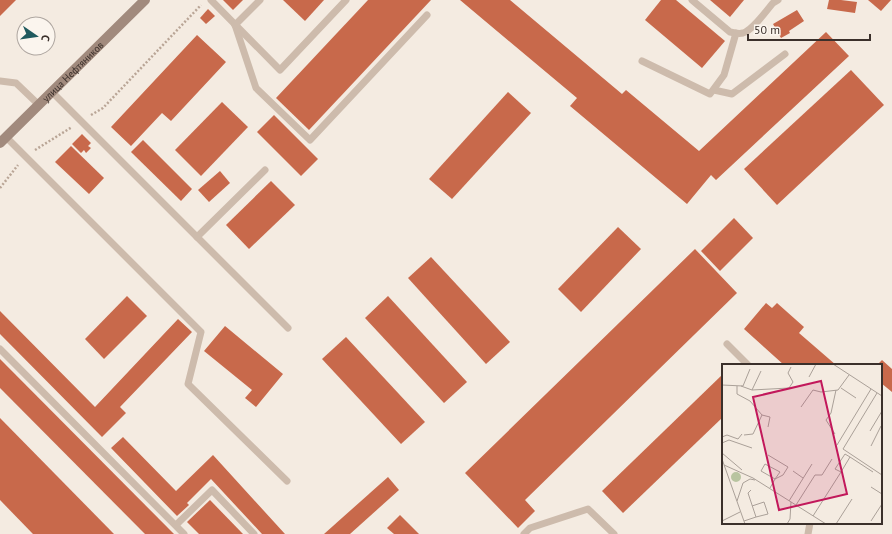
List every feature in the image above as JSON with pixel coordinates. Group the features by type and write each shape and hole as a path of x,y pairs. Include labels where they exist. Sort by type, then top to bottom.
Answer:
{"main road":[{"name":"улица Нефтяников","path":"3,140 145,0"}],"lane":[{"path":"211,0 280,70 346,0"},
{"path":"236,25 260,0"},
{"path":"692,0 730,32 736,33 744,33 751,28 773,3 778,0"},
{"path":"236,25 256,88 310,140 427,15"},
{"path":"642,61 710,94 724,75 736,33"},
{"path":"714,90 732,94 785,54"},
{"path":"0,81 16,83 38,105"},
{"path":"52,92 288,328"},
{"path":"3,140 25,156 201,332 188,384 287,481"},
{"path":"197,237 265,170"},
{"path":"727,344 747,364"},
{"path":"0,349 184,534"},
{"path":"176,525 212,490 254,534"},
{"path":"524,534 530,528 588,509 614,534"},
{"path":"808,534 810,524"}],"path":[{"path":"0,188 6,183 25,156 102,108 202,5 200,0"}],"building":[{"path":"0,0 16,0 0,16"},
{"path":"223,0 243,0 233,10"},
{"path":"283,0 324,0 305,21"},
{"path":"368,0 431,0 309,130 276,98"},
{"path":"460,0 510,0 622,94 626,90 699,151 826,32 849,56 716,180 711,175 687,204 570,106 577,98"},
{"path":"661,0 676,0 725,41 702,68 645,20"},
{"path":"710,0 744,0 730,17"},
{"path":"829,0 857,2 855,13 827,9"},
{"path":"868,0 891,0 881,11"},
{"path":"208,9 215,16 206,24 200,18"},
{"path":"797,10 804,21 789,31 790,33 781,38 773,24"},
{"path":"197,35 226,62 171,121 162,113 131,146 111,127"},
{"path":"851,70 884,105 777,205 744,169"},
{"path":"508,92 531,113 452,199 429,179"},
{"path":"222,102 248,127 201,176 175,150"},
{"path":"274,115 318,159 301,176 257,132"},
{"path":"82,134 91,143 88,146 91,148 86,153 84,150 81,153 72,144"},
{"path":"143,140 192,189 181,201 131,152"},
{"path":"71,146 104,178 89,194 55,162"},
{"path":"220,171 230,183 209,202 198,190"},
{"path":"271,181 295,205 249,249 226,225"},
{"path":"734,218 753,238 720,271 701,251"},
{"path":"618,227 641,249 581,312 558,289"},
{"path":"695,249 737,293 525,500 535,511 518,528 465,473"},
{"path":"431,257 510,342 486,364 408,278"},
{"path":"127,296 147,316 104,359 85,339"},
{"path":"388,296 467,382 444,403 365,318"},
{"path":"766,303 772,308 777,303 804,327 799,333 835,364 783,364 744,329"},
{"path":"0,311 95,407 178,319 192,332 120,407 126,413 102,437 0,334"},
{"path":"225,326 283,374 256,407 245,398 252,390 204,351"},
{"path":"346,337 425,422 401,444 322,359"},
{"path":"0,359 174,534 145,534 0,388"},
{"path":"882,360 892,369 892,392 882,384 882,364 878,364"},
{"path":"722,375 722,418 623,513 602,491"},
{"path":"0,418 114,534 33,534 0,500"},
{"path":"123,437 176,491 213,455 285,534 262,534 211,479 187,503 189,505 177,516 111,448"},
{"path":"388,477 399,490 350,534 324,534"},
{"path":"210,500 243,534 199,534 187,522"},
{"path":"400,515 419,534 394,534 387,528"}]}
